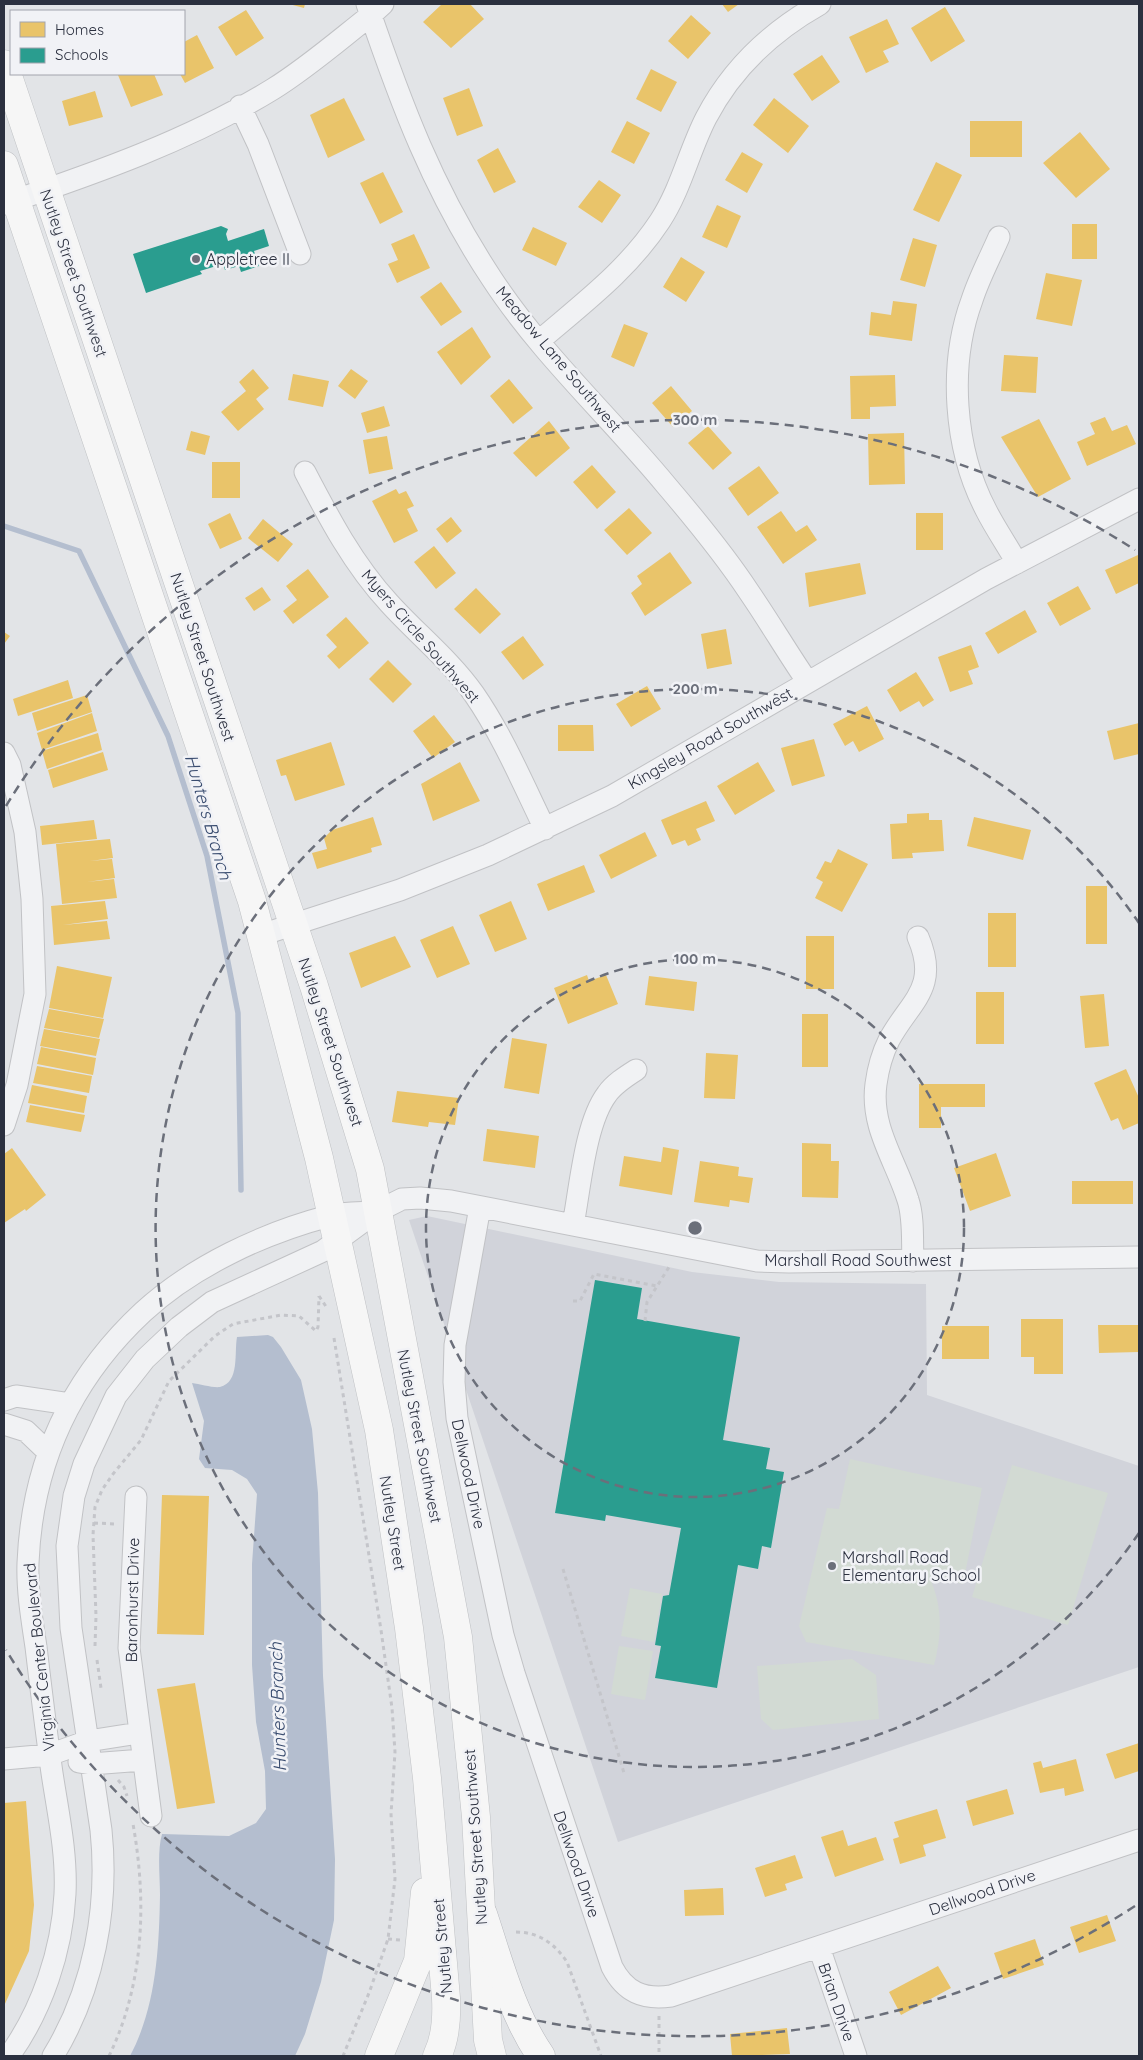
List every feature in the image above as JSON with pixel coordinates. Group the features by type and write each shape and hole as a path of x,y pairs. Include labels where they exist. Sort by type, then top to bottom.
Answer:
{"main road":[{"name":"Nutley Street Southwest","path":"4,64 293,926 366,1155 458,1637 483,1914 482,1968 488,2040 492,2056"},
{"name":"Nutley Street Southwest","path":"4,165 10,202 202,750 262,935 331,1215"},
{"name":"Nutley Street","path":"331,1215 379,1430 409,1628 432,1834 446,1998 447,2020 443,2045 437,2056"},
{"name":"Nutley Street","path":"379,2056 418,1962 432,1834"},
{"path":"483,1914 514,2006 531,2042 541,2056"}],"street":[{"path":"539,340 620,271 643,246 661,220 678,189 706,117 748,58 773,35 820,4"},
{"path":"10,202 165,145 274,88 374,8"},
{"name":"Meadow Lane Southwest","path":"374,8 402,106 430,170 460,227 493,280 539,340 714,542 807,681"},
{"path":"240,106 258,144 300,254"},
{"path":"999,237 972,300 963,331 959,363 959,405 963,441 973,479 986,510 1017,563"},
{"name":"Myers Circle Southwest","path":"305,472 334,528 358,565 388,602 447,660 474,693 494,725 545,829"},
{"name":"Kingsley Road Southwest","path":"262,935 400,890 545,829 612,796 807,681 1017,563 1139,499"},
{"path":"4,753 10,764 25,832 32,899 36,994 17,1085 4,1125"},
{"path":"913,1261 909,1203 902,1180 881,1135 876,1111 876,1086 880,1063 888,1042 917,1000 924,984 926,966 918,937"},
{"path":"573,1225 592,1126 598,1110 607,1094 620,1080 636,1070"},
{"name":"Marshall Road Southwest","path":"376,1212 402,1199 420,1198 480,1207 757,1261 1139,1258"},
{"name":"Dellwood Drive","path":"480,1207 456,1345 454,1382 457,1418 503,1635 514,1673 612,1967 618,1979 629,1990 641,1996 656,1998 671,1996 1139,1840"},
{"path":"53,2056 76,2011 88,1977 104,1892 104,1861 71,1628 66,1546 74,1496 84,1464 116,1396 145,1359 184,1323 212,1302 315,1255 338,1242 376,1212"},
{"name":"Virginia Center Boulevard","path":"9,2056 22,2038 40,2002 57,1946 63,1914 65,1869 29,1592 28,1566 34,1509 48,1452 84,1379 117,1336 155,1301 193,1272 286,1230 331,1215 376,1212"},
{"path":"4,1400 16,1396 70,1404"},
{"path":"4,1424 26,1431 48,1452"},
{"name":"Baronhurst Drive","path":"136,1497 129,1648 144,1760 141,1815"},
{"path":"50,1756 88,1740 139,1733"},
{"path":"4,1759 50,1756 91,1764 144,1760"},
{"name":"Brian Drive","path":"819,1947 856,2056"}],"path":[{"path":"645,1321 647,1302 672,1261"},
{"path":"573,1301 580,1301 594,1274 657,1286"},
{"path":"307,1322 316,1331 318,1327 318,1296 326,1304 328,1313"},
{"path":"332,1331 349,1421 392,1708 395,1752 391,1814 395,1879 388,1939 370,1993 343,2056"},
{"path":"563,1569 624,1773"},
{"path":"112,1778 124,1787 128,1801"},
{"path":"109,2056 129,2002 136,1970 141,1924 141,1815"},
{"path":"516,1932 543,1938 567,1962 602,2056"},
{"path":"656,1998 658,2056"}],"shaded area":[{"name":"Marshall Road Elementary School","path":"427,1216 692,1272 779,1282 926,1284 927,1395 1139,1466 1139,1667 618,1842 409,1220"},
{"path":"850,1459 982,1488 963,1584 929,1577 937,1598 940,1621 939,1643 934,1665 806,1642 799,1626 827,1508 839,1509"},
{"path":"1012,1465 1108,1493 1068,1625 972,1597"},
{"path":"630,1588 662,1594 654,1642 621,1636"},
{"path":"619,1646 653,1651 645,1700 611,1694"},
{"path":"852,1659 876,1675 879,1719 773,1730 761,1719 757,1666"}],"water":[{"path":"268,1335 273,1337 281,1347 301,1380 312,1429 318,1493 323,1676 335,1859 334,1920 321,1982 305,2034 295,2056 130,2056 146,2018 154,1978 159,1936 159,1856 162,1834 229,1836 256,1823 266,1809 265,1771 256,1722 252,1665 252,1564 257,1494 247,1479 232,1470 205,1468 199,1459 204,1421 192,1383 217,1387 226,1384 231,1379 235,1366 237,1337"}],"building: Homes":[{"path":"289,4 305,4 304,8"},
{"path":"442,4 470,4 484,19 451,48 423,22"},
{"path":"722,4 739,4 728,12"},
{"path":"945,7 965,41 931,62 911,28"},
{"path":"246,10 264,38 236,56 218,27"},
{"path":"691,15 711,33 688,59 668,41"},
{"path":"887,19 899,44 883,51 889,62 866,73 849,37"},
{"path":"197,35 214,68 185,83 181,75 185,75 185,41"},
{"path":"822,55 840,82 812,101 793,74"},
{"path":"651,69 677,82 661,112 636,99"},
{"path":"118,75 154,75 163,95 131,107"},
{"path":"469,88 483,126 457,136 443,98"},
{"path":"95,91 103,117 69,126 62,101"},
{"path":"344,98 365,140 328,158 310,115"},
{"path":"774,98 809,126 788,153 753,125"},
{"path":"627,121 650,133 634,164 611,152"},
{"path":"970,121 1022,121 1022,157 970,157"},
{"path":"1080,132 1110,169 1076,198 1043,163"},
{"path":"498,148 516,182 494,193 477,160"},
{"path":"742,152 763,164 747,193 725,180"},
{"path":"936,162 962,175 939,222 913,210"},
{"path":"383,172 403,212 380,224 360,183"},
{"path":"599,180 621,195 602,223 578,207"},
{"path":"717,205 741,216 727,248 702,237"},
{"path":"1072,224 1097,224 1097,259 1072,259"},
{"path":"533,227 567,243 556,266 522,250"},
{"path":"414,234 430,268 397,283 388,264 398,260 391,244"},
{"path":"913,238 937,245 925,287 900,280"},
{"path":"681,257 705,272 686,302 663,287"},
{"path":"1046,273 1082,280 1072,326 1036,319"},
{"path":"441,282 462,312 441,326 420,297"},
{"path":"893,301 917,304 912,341 869,335 871,312 891,315"},
{"path":"624,324 648,333 634,367 611,357"},
{"path":"472,327 491,357 461,385 437,352"},
{"path":"1004,355 1038,357 1036,393 1001,391"},
{"path":"253,369 269,388 256,399 264,409 238,431 221,412 246,391 239,382"},
{"path":"351,369 368,381 355,399 338,386"},
{"path":"293,374 329,381 323,407 288,400"},
{"path":"895,375 896,406 870,407 870,419 851,419 850,376"},
{"path":"509,379 533,408 513,424 490,396"},
{"path":"671,386 692,411 673,427 652,403"},
{"path":"384,406 390,426 367,433 361,413"},
{"path":"1105,417 1112,431 1127,425 1136,444 1087,466 1077,442 1095,434 1090,423"},
{"path":"1039,419 1071,479 1038,497 1001,437"},
{"path":"549,421 570,448 536,477 513,453"},
{"path":"708,426 732,453 713,470 688,443"},
{"path":"191,431 210,436 205,455 186,450"},
{"path":"904,433 905,484 869,485 868,434"},
{"path":"387,436 393,469 369,474 363,440"},
{"path":"212,462 240,462 240,498 212,498"},
{"path":"592,465 616,492 597,509 573,482"},
{"path":"759,466 779,493 748,516 728,488"},
{"path":"396,489 399,494 406,491 414,506 407,509 418,531 394,543 372,501"},
{"path":"629,508 652,533 627,555 604,530"},
{"path":"781,511 796,532 807,525 817,540 783,564 757,527"},
{"path":"230,513 242,539 220,549 208,524"},
{"path":"916,513 943,513 943,550 916,550"},
{"path":"451,517 462,531 447,543 436,529"},
{"path":"263,519 293,544 278,562 248,538"},
{"path":"434,546 456,573 436,589 414,562"},
{"path":"670,552 692,583 645,616 631,593 642,584 637,576"},
{"path":"1138,555 1139,583 1116,594 1105,570"},
{"path":"860,563 866,594 809,607 805,573"},
{"path":"308,569 329,597 293,624 283,611 297,600 286,586"},
{"path":"1078,586 1091,609 1060,626 1047,603"},
{"path":"262,587 271,600 254,611 245,598"},
{"path":"476,588 501,614 480,634 454,609"},
{"path":"1025,610 1037,632 998,654 985,633"},
{"path":"346,617 369,643 339,669 327,656 337,647 326,635"},
{"path":"726,629 732,664 707,669 701,634"},
{"path":"4,632 10,636 4,644"},
{"path":"523,636 544,665 523,680 501,652"},
{"path":"971,645 979,667 968,671 973,684 950,692 938,657"},
{"path":"388,660 412,684 393,703 369,679"},
{"path":"916,672 934,700 923,707 919,701 900,712 887,690"},
{"path":"68,680 73,698 18,716 13,699"},
{"path":"647,686 661,709 631,727 616,704"},
{"path":"87,695 92,712 37,731 32,713"},
{"path":"867,706 884,739 859,752 853,741 845,746 833,724"},
{"path":"92,713 97,731 42,750 37,733"},
{"path":"434,715 455,742 433,758 413,731"},
{"path":"1139,723 1139,754 1114,760 1107,731"},
{"path":"558,725 593,725 594,751 558,751"},
{"path":"98,733 102,750 47,769 42,751"},
{"path":"814,739 825,776 792,786 781,748"},
{"path":"331,742 345,785 295,801 286,775 281,776 276,760"},
{"path":"103,752 108,770 53,788 48,770"},
{"path":"460,762 480,801 433,821 421,784"},
{"path":"758,762 775,791 735,815 717,786"},
{"path":"706,801 715,821 696,829 701,840 688,846 685,840 672,845 661,820"},
{"path":"929,813 929,820 942,820 944,851 912,853 913,858 892,859 890,824 907,823 907,814"},
{"path":"373,817 382,845 371,848 372,852 317,869 312,853 327,849 324,838 332,830"},
{"path":"974,817 1031,830 1023,860 967,846"},
{"path":"94,820 97,839 42,845 40,826"},
{"path":"645,832 657,856 611,879 599,855"},
{"path":"110,839 113,858 90,861 112,859 115,878 87,882 114,879 117,898 62,904 56,844"},
{"path":"838,849 868,864 842,912 815,898 823,882 816,878 825,861 831,863"},
{"path":"584,865 595,892 548,911 537,884"},
{"path":"1086,886 1107,886 1107,944 1086,944"},
{"path":"105,901 108,919 63,925 107,921 110,939 54,945 51,906"},
{"path":"511,901 527,939 495,952 479,915"},
{"path":"988,913 1016,913 1016,967 988,967"},
{"path":"453,926 470,964 437,978 420,940"},
{"path":"395,936 411,967 361,988 349,953"},
{"path":"806,936 834,936 834,989 806,989"},
{"path":"57,966 112,977 103,1018 49,1008"},
{"path":"587,975 589,981 606,975 618,1004 568,1024 554,988"},
{"path":"649,976 697,982 694,1011 645,1005"},
{"path":"976,992 1004,992 1004,1044 976,1044"},
{"path":"1104,994 1109,1046 1085,1048 1080,996"},
{"path":"49,1009 104,1019 99,1038 44,1028"},
{"path":"802,1014 828,1014 828,1067 802,1067"},
{"path":"44,1029 100,1039 96,1056 40,1046"},
{"path":"512,1038 547,1044 539,1094 504,1088"},
{"path":"41,1047 96,1058 93,1075 37,1064"},
{"path":"706,1053 738,1055 735,1099 704,1098"},
{"path":"37,1066 92,1076 89,1093 33,1083"},
{"path":"1126,1069 1139,1098 1139,1123 1123,1130 1118,1118 1111,1121 1094,1083"},
{"path":"919,1084 985,1084 985,1107 941,1107 941,1128 919,1128"},
{"path":"32,1085 87,1096 84,1113 28,1103"},
{"path":"397,1091 459,1098 455,1125 429,1122 428,1127 392,1122"},
{"path":"30,1105 85,1115 81,1132 26,1122"},
{"path":"487,1129 539,1136 535,1168 483,1161"},
{"path":"802,1143 831,1144 831,1161 839,1161 838,1198 802,1197"},
{"path":"663,1147 679,1150 672,1195 619,1186 624,1156 661,1162"},
{"path":"12,1148 46,1195 26,1211 25,1209 4,1223 4,1154"},
{"path":"996,1153 1011,1196 970,1211 954,1168"},
{"path":"700,1161 739,1167 738,1176 753,1178 749,1203 730,1200 729,1207 694,1202"},
{"path":"1072,1181 1133,1181 1133,1204 1072,1204"},
{"path":"1021,1319 1063,1319 1063,1374 1034,1374 1034,1357 1021,1357"},
{"path":"1098,1325 1139,1325 1139,1352 1099,1353"},
{"path":"942,1326 989,1326 989,1359 942,1359"},
{"path":"162,1495 209,1496 204,1635 157,1634"},
{"path":"195,1683 215,1803 177,1809 157,1689"},
{"path":"1139,1743 1139,1771 1115,1779 1106,1754"},
{"path":"1076,1759 1084,1791 1065,1796 1064,1788 1040,1793 1033,1763 1041,1761 1043,1768"},
{"path":"1007,1789 1014,1814 973,1826 966,1801"},
{"path":"26,1801 34,1905 29,1951 4,2006 4,1803"},
{"path":"937,1809 946,1838 923,1845 926,1856 900,1864 893,1839 899,1837 894,1822"},
{"path":"843,1830 848,1846 876,1837 884,1860 835,1877 821,1837"},
{"path":"795,1855 803,1878 785,1884 787,1890 765,1897 755,1868"},
{"path":"723,1888 724,1915 685,1916 684,1890"},
{"path":"1107,1915 1116,1941 1079,1953 1070,1927"},
{"path":"1035,1939 1044,1965 1003,1979 994,1953"},
{"path":"938,1966 951,1988 901,2015 889,1992"},
{"path":"787,2028 790,2054 732,2056 730,2034"}],"building: Schools":[{"name":"Appletree II","path":"221,226 228,229 226,234 228,241 264,229 269,246 254,251 259,266 241,272 239,266 225,270 223,264 200,271 202,274 146,293 133,254"},
{"path":"595,1280 642,1288 637,1319 740,1337 723,1440 770,1448 766,1469 784,1472 771,1548 762,1546 758,1569 738,1565 717,1688 655,1678 661,1646 655,1645 663,1596 669,1595 681,1528 606,1515 605,1521 555,1513"}],"waterway":[{"name":"Hunters Branch","path":"4,526 79,551 168,736 207,856 238,1013 241,1190"}],"place":[{"name":"Appletree II","path":"196,259"},
{"name":"Marshall Road Elementary School","path":"832,1566"}]}
